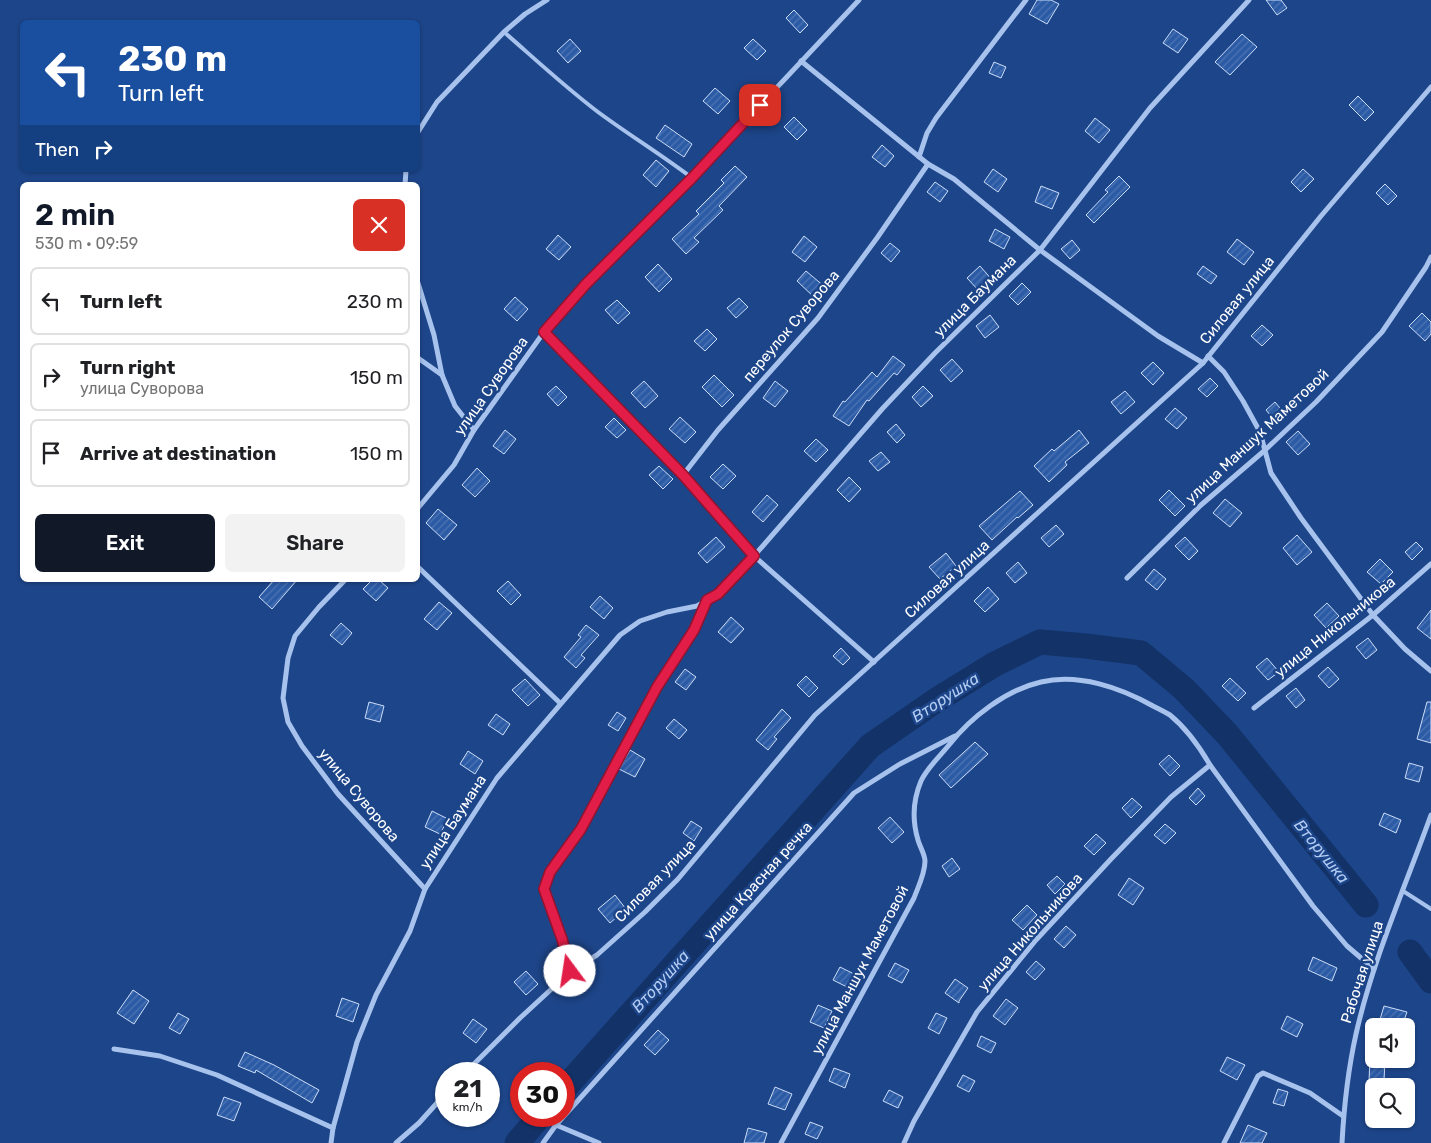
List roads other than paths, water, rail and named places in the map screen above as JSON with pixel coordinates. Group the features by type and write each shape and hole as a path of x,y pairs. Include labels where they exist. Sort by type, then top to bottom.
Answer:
{"street":[{"path":"420,129 437,102 504,32 525,14 547,0"},
{"name":"улица Суворова","path":"420,506 454,465 474,430 544,332 586,284 692,178 859,0"},
{"path":"919,156 927,133 936,118 1026,0"},
{"name":"улица Баумана","path":"331,1143 333,1128 357,1042 376,995 410,931 425,889 496,778 620,635 640,621 667,612 697,606 718,594 754,556 883,408 935,353 1040,250 1150,108 1249,0"},
{"path":"801,61 928,164 954,179 1040,250 1158,336 1202,363"},
{"name":"Силовая улица","path":"476,1062 570,971 597,955 678,879 815,715 1202,363 1321,216 1431,87"},
{"name":"переулок Суворова","path":"683,475 718,430 818,318 877,238 928,164"},
{"name":"улица Маншук Маметовой","path":"1127,578 1201,505 1264,451 1316,402 1382,332 1431,257"},
{"path":"420,290 434,335 442,375 456,406 474,430"},
{"path":"544,332 683,475 754,556 874,662"},
{"path":"1208,356 1224,372 1243,401 1260,432 1271,473 1326,553 1373,615 1406,649 1431,671"},
{"path":"420,359 442,375"},
{"name":"улица Никольникова","path":"1254,708 1373,615 1431,564"},
{"path":"420,569 560,703"},
{"name":"улица Суворова","path":"343,582 295,636 288,658 283,698 288,722 302,746 338,794 425,889"},
{"name":"улица Баумана","path":"570,971 562,939 544,889 550,872 581,829 657,687 694,630 707,600"},
{"name":"улица Маншук Маметовой","path":"782,1143 914,898 922,878 925,861 913,818 915,798 922,779 957,734 984,710 1014,692 1041,682 1066,679 1108,686 1132,694 1169,715 1196,742 1210,765 1314,906 1346,946 1374,969"},
{"name":"улица Красная речка","path":"575,1104 854,793 900,764 957,734"},
{"name":"улица Никольникова","path":"904,1143 914,1120 977,1012 1024,954 1111,859 1171,797 1210,765"},
{"name":"Рабочая улица","path":"1342,1143 1348,1072 1356,1033 1374,969 1431,814"},
{"path":"114,1049 160,1056 217,1075 333,1128"},
{"path":"1224,1143 1258,1076 1263,1073 1310,1093 1343,1116"},
{"path":"396,1143 419,1123 435,1105"},
{"name":"улица Красная речка","path":"543,1143 555,1127"},
{"path":"561,1127 599,1143"}],"lane":[{"path":"504,32 566,87 692,178"},
{"path":"1403,891 1431,909"}],"waterway":[{"name":"Вторушка","path":"575,1077 870,746 935,701 995,664 1040,642 1141,653 1184,689 1227,734 1366,905"},
{"name":"Вторушка","path":"1410,952 1431,981"},
{"name":"Вторушка","path":"517,1143 531,1127"}]}
